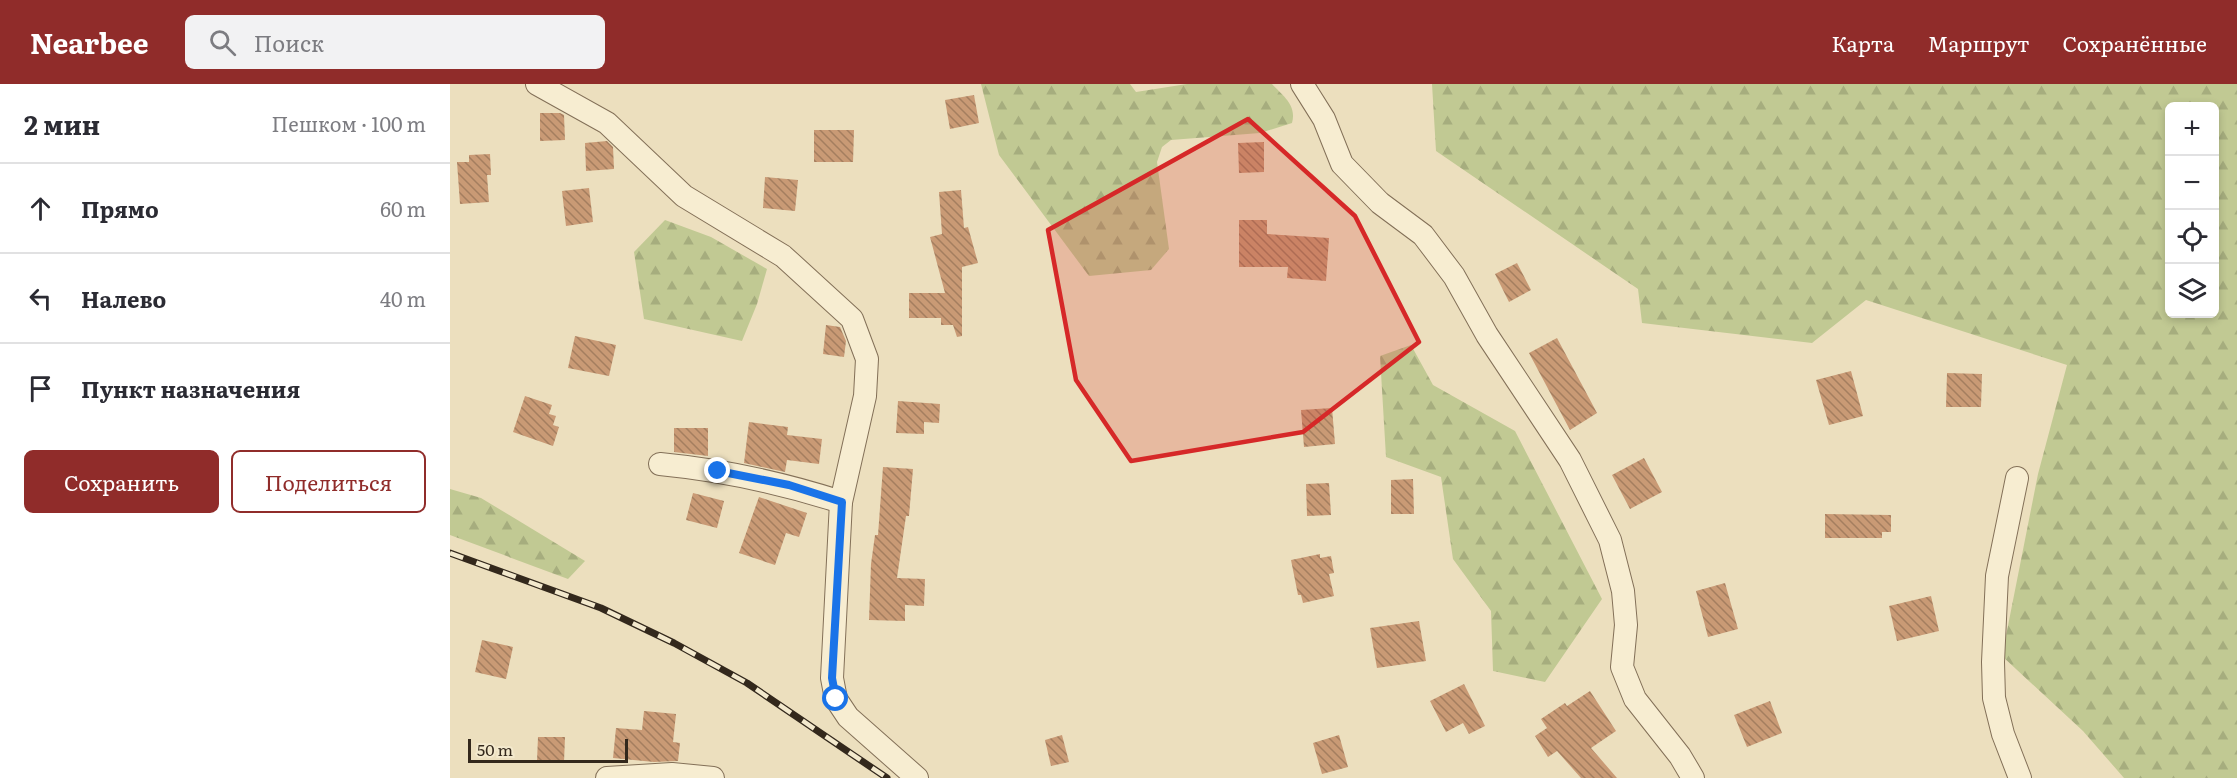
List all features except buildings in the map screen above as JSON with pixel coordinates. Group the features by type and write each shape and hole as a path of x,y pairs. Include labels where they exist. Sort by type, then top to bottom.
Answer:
{"street":[{"path":"537,84 607,123 684,196 783,256 852,319 867,359 866,396 842,502 832,678 836,699 848,717 917,778"},
{"path":"1302,84 1324,118 1342,165 1380,203 1423,235 1454,276 1487,335 1570,460 1610,540 1623,591 1626,625 1622,667 1635,699 1680,756 1693,778"},
{"path":"660,464 718,471 789,485 842,502"},
{"path":"2017,477 1997,576 1993,662 1994,698 2003,734 2020,778"},
{"path":"608,778 672,774 713,778"}],"highlighted area":[{"path":"1248,119 1355,216 1419,342 1303,432 1131,461 1076,380 1048,230"}],"green space":[{"path":"981,84 1130,84 1136,92 1187,84 1272,84 1288,101 1293,117 1292,123 1260,133 1171,140 1162,147 1157,162 1169,249 1151,270 1089,276 999,155"},
{"path":"1432,84 2237,84 2237,778 2124,778 2083,731 2002,656 2038,474 2067,365 1866,300 1812,343 1642,323 1638,289 1436,151"},
{"path":"665,220 711,237 767,269 757,304 742,341 644,319 634,252"},
{"path":"1411,345 1433,385 1515,431 1602,599 1545,682 1493,671 1491,611 1453,559 1441,477 1386,457 1380,356"},
{"path":"450,489 481,498 585,561 568,579 450,535"}],"railway":[{"path":"450,553 601,608 674,643 747,683 887,778"}],"route":[{"path":"718,471 789,485 842,502 832,678 836,699"}]}
